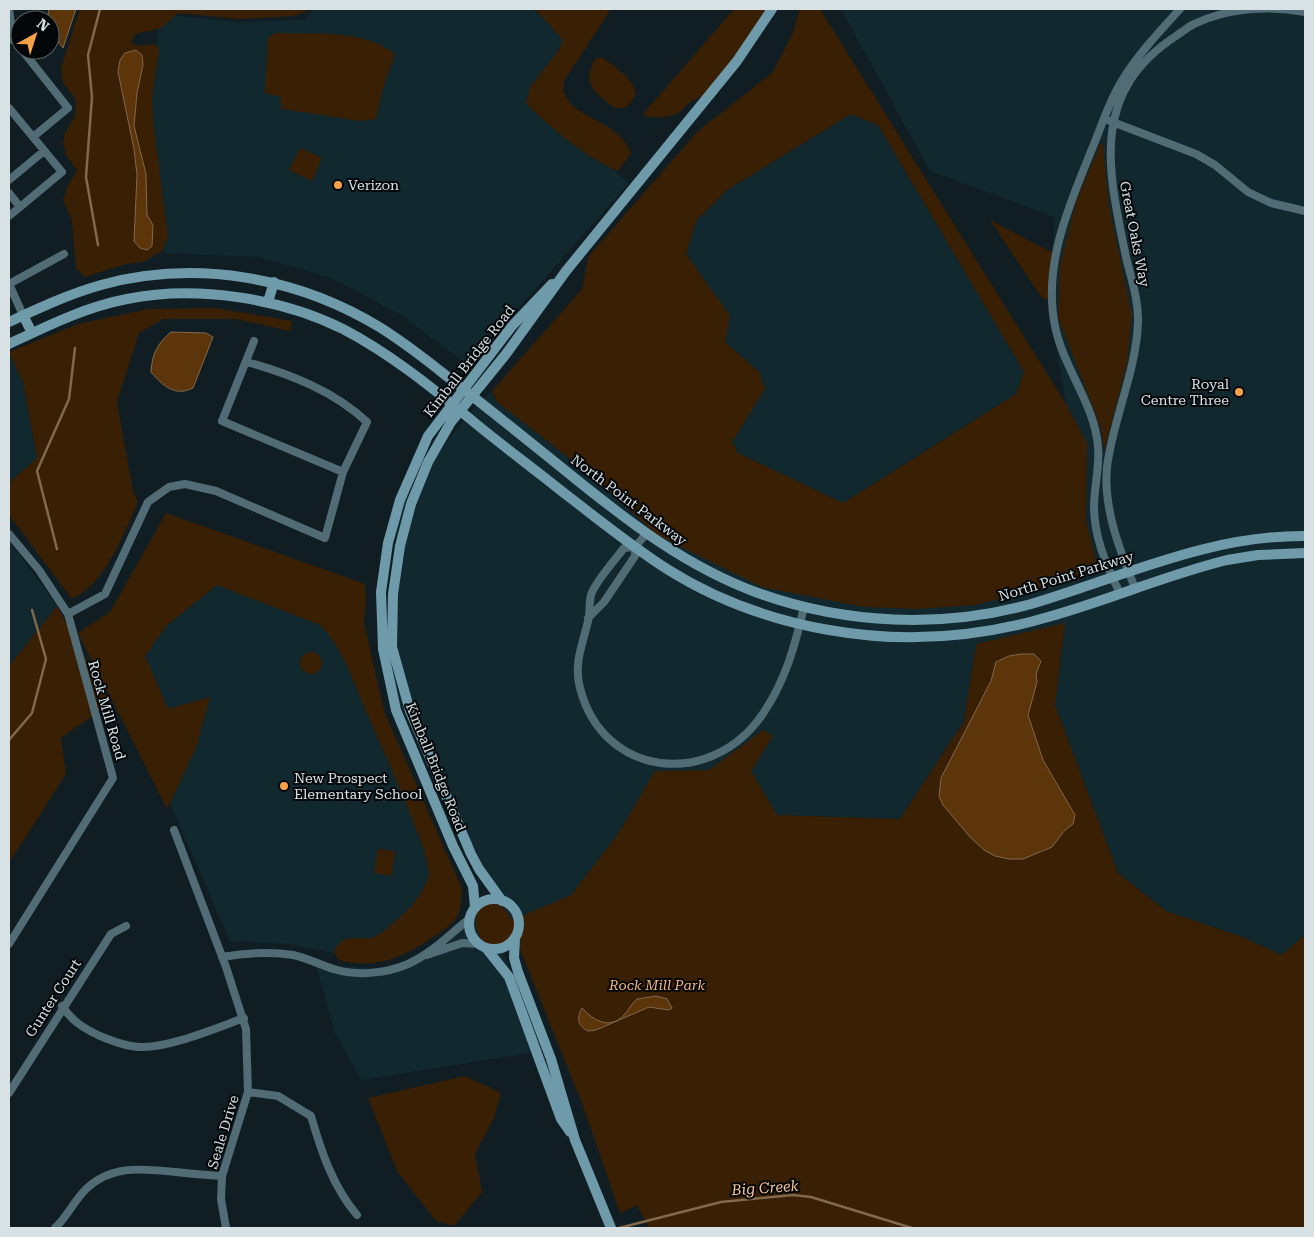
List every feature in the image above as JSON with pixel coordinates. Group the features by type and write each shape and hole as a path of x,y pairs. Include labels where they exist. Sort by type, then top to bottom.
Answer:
{"street":[{"path":"9,9 10,26"},
{"name":"Kimball Bridge Road","path":"502,901 479,869 471,854 410,711 392,648 393,594 405,525 428,462 460,411 546,301 566,271 737,61 772,9"},
{"path":"1120,593 1112,578 1097,530 1094,509 1098,447 1086,405 1073,378 1055,328 1052,305 1053,275 1058,243 1104,119 1122,81 1137,58 1180,9"},
{"name":"Great Oaks Way","path":"1135,588 1128,572 1107,498 1107,468 1132,364 1138,322 1135,294 1111,173 1110,139 1113,123 1127,87 1141,66 1158,49 1192,24 1241,10 1280,9 1305,12"},
{"path":"30,60 68,108 33,137"},
{"path":"9,108 62,172 9,216"},
{"path":"1104,119 1196,154 1215,165 1248,192 1271,203 1305,211"},
{"path":"9,180 44,151"},
{"path":"9,193 20,207"},
{"path":"32,333 9,284 64,254"},
{"name":"Kimball Bridge Road","path":"475,907 473,886 453,846 396,710 382,631 381,592 386,554 400,500 428,436 451,404 535,300 566,271"},
{"name":"North Point Parkway","path":"9,322 84,290 137,277 196,273 243,277 274,282 305,292 361,316 395,337 473,396 646,534 688,561 720,578 776,599 804,607 867,618 944,619 985,614 1028,605 1218,544 1266,537 1305,536"},
{"path":"268,302 274,282"},
{"path":"9,344 84,311 141,296 196,294 268,302 315,317 345,330 399,364 635,548 685,579 721,597 761,613 800,624 849,633 891,637 973,634 1049,617 1227,560 1258,555 1305,553"},
{"path":"254,341 222,421 343,472"},
{"path":"68,614 105,594 148,502 160,491 169,487 185,484 216,491 325,538 343,472 367,422 332,395 278,370 247,362"},
{"name":"Rock Mill Road","path":"9,534 39,570 68,614 113,778 9,944"},
{"path":"588,618 604,602 630,564 635,548 646,534"},
{"path":"635,548 624,548 592,594 588,618 580,644 577,669 580,688 592,716 600,728 624,750 637,757 668,765 696,762 730,745 750,729 761,716 782,681 792,658 804,607"},
{"path":"174,830 222,957 268,952 296,956 338,970 362,972 397,968 422,956 462,943 502,948 515,938"},
{"path":"422,956 469,919 475,907 489,899 502,901 512,907 519,922 515,938 514,958 518,972 551,1059 575,1140 611,1228"},
{"path":"469,919 469,931 509,977 561,1119 575,1140"},
{"name":"Gunter Court","path":"9,1093 62,1006 111,934 126,926"},
{"name":"Seale Drive","path":"222,957 244,1018 248,1092 222,1176 221,1199 226,1228"},
{"path":"62,1006 72,1020 91,1032 108,1039 140,1047 162,1044 244,1018"},
{"path":"248,1092 278,1096 311,1116 328,1166 344,1200 357,1215"},
{"path":"57,1228 84,1191 114,1172 126,1169 154,1169 222,1176"}],"shaded area":[{"path":"76,9 63,48 60,44 60,10 49,10"},
{"path":"314,9 532,9 573,43 525,99 629,183 468,365 400,314 329,277 258,257 164,253 150,102 160,14 238,22 305,20"},
{"path":"841,9 1305,9 1305,935 1281,955 1242,937 1166,911 1118,873 1055,705 1065,624 976,644 964,721 900,819 777,815 492,928 525,1000 543,1051 361,1080 335,1033 316,965 392,969 490,908 497,901 507,903 488,875 411,723 388,686 389,619 399,507 468,414 492,391 493,397 592,477 657,535 1097,564 1086,521 1087,443 1066,404 1048,299 1055,217 930,171"},
{"path":"136,50 142,55 143,65 137,93 134,126 146,174 147,215 153,225 152,246 147,250 140,248 134,241 137,175 134,149 118,72 120,60 125,53"},
{"path":"851,114 878,125 1024,372 1016,394 843,503 738,453 732,442 764,389 759,372 725,342 686,254 696,221 727,190"},
{"path":"171,332 206,333 213,337 193,388 187,390 175,391 170,389 151,372 156,350"},
{"path":"9,352 23,383 37,458 9,483"},
{"path":"9,541 57,606 9,666"},
{"name":"New Prospect Elementary School","path":"225,577 334,625 456,901 386,958 333,953 290,944 230,941 112,670"},
{"path":"1034,654 1041,661 1036,674 1037,682 1028,715 1043,760 1075,815 1073,824 1065,830 1052,847 1023,859 1009,859 995,856 984,850 970,837 943,805 939,796 941,778 991,681 996,662 1009,656"},
{"path":"656,996 667,999 672,1008 669,1010 649,1007 596,1030 588,1031 580,1024 579,1015 582,1008 597,1020 608,1023 619,1020 637,999"}],"green space":[{"path":"80,9 310,9 294,16 239,19 178,13 161,28 135,34 131,42 135,46 155,44 159,49 152,97 153,120 168,237 162,251 143,262 126,264 85,277 76,268 72,220 63,200 67,187 77,170 66,155 63,142 65,133 75,116 76,100 63,83 61,68"},
{"path":"535,9 611,9 564,81 563,91 572,105 613,130 626,144 631,153 618,171 594,159 569,142 526,103 530,87 561,47 562,39"},
{"path":"734,9 769,9 745,46 702,96 690,102 679,113 667,117 647,117 643,114"},
{"path":"800,9 820,9 1066,404 1087,443 1086,521 1097,564 1082,579 975,605 916,609 864,607 762,587 657,535 592,476 497,402 492,391 582,289 588,257 697,132 772,73 792,35","holes":["851,114 878,125 1024,372 1016,394 843,503 738,453 732,442 765,389 759,372 725,342 730,316 686,254 696,221 727,190"]},
{"path":"275,33 338,34 368,40 395,54 383,88 376,119 360,121 282,109 280,97 265,93 268,38"},
{"path":"601,57 623,73 635,90 634,97 625,108 615,108 592,87 589,74 591,67 596,58"},
{"path":"1100,144 1103,144 1109,206 1132,315 1127,363 1104,452 1101,428 1058,318 1060,265 1076,202"},
{"path":"300,148 322,158 312,181 289,170"},
{"path":"990,220 1053,253 1048,299 1045,300 1040,295"},
{"path":"216,308 292,321 290,331 236,319 163,319 139,333 117,402 133,491 138,502 120,543 104,570 84,592 72,599 9,515 9,483 37,458 23,383 9,352 78,324 148,309"},
{"path":"166,513 365,584 364,622 384,711 462,889 460,909 456,918 445,929 412,950 390,960 365,963 338,960 334,951 342,941 376,936 393,924 420,895 427,882 429,873 425,852 396,778 352,677 335,644 320,625 217,585 166,626 145,656 168,709 210,697 196,748 167,809 78,633 110,612"},
{"path":"57,606 111,703 61,738 66,774 9,863 9,666"},
{"name":"Rock Mill Park","path":"1065,623 1055,705 1118,873 1166,911 1242,937 1281,955 1305,935 1305,1228 649,1228 637,1205 620,1213 583,1106 513,932 507,942 500,946 493,947 486,944 477,929 478,909 488,903 497,904 506,911 512,920 571,895 618,834 655,771 709,770 763,730 773,736 751,771 777,815 900,819 964,721 976,644"},
{"path":"311,652 319,655 322,663 319,671 311,674 303,671 300,663 303,655"},
{"path":"378,849 395,851 391,876 374,873"},
{"path":"465,1076 501,1093 494,1118 475,1154 482,1192 454,1226 436,1221 397,1171 368,1098"}],"waterway":[{"path":"98,245 86,177 92,97 88,55 100,9"},
{"path":"57,549 37,471 69,399 75,348"},
{"path":"9,740 32,713 46,659 32,610"},
{"name":"Big Creek","path":"619,1228 721,1202 793,1195 811,1197 912,1228"}],"place":[{"name":"Verizon","path":"338,185"},
{"name":"Royal Centre Three","path":"1239,392"},
{"name":"New Prospect Elementary School","path":"284,786"}]}
